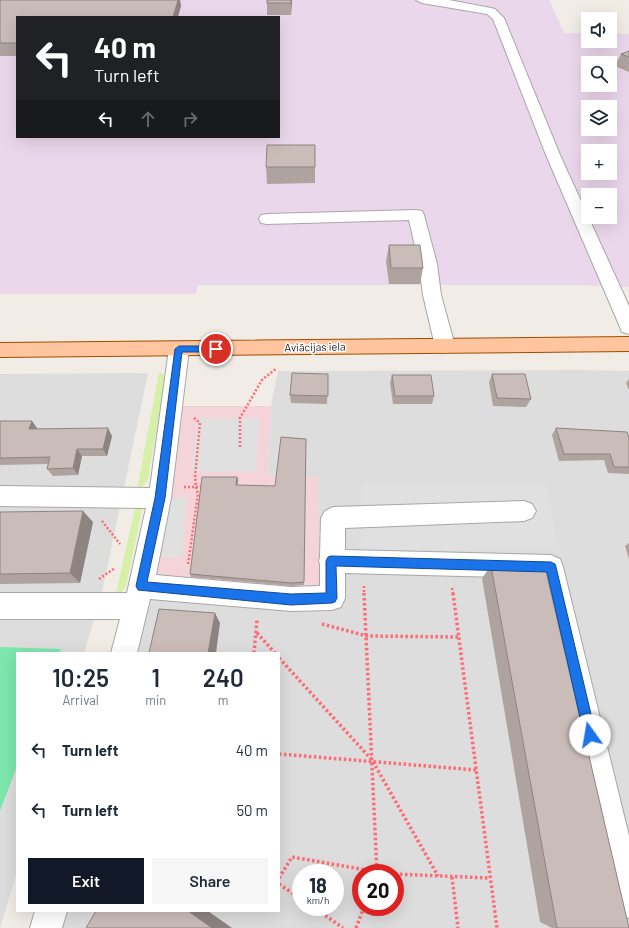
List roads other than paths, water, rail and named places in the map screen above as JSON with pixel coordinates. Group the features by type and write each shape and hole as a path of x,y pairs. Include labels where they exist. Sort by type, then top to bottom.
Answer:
{"main road":[{"name":"Aviācijas iela","path":"0,350 629,344"}],"street":[{"path":"422,0 491,11 498,18 553,155 629,328"},
{"path":"267,219 416,215 428,264 432,295 445,346"},
{"path":"124,652 159,530 161,492 179,349"},
{"path":"0,496 161,492"},
{"path":"0,606 139,596 166,590 291,599 332,598 331,561 333,518 524,511"},
{"path":"331,561 551,567 629,902"},
{"path":"46,928 51,912"}]}
